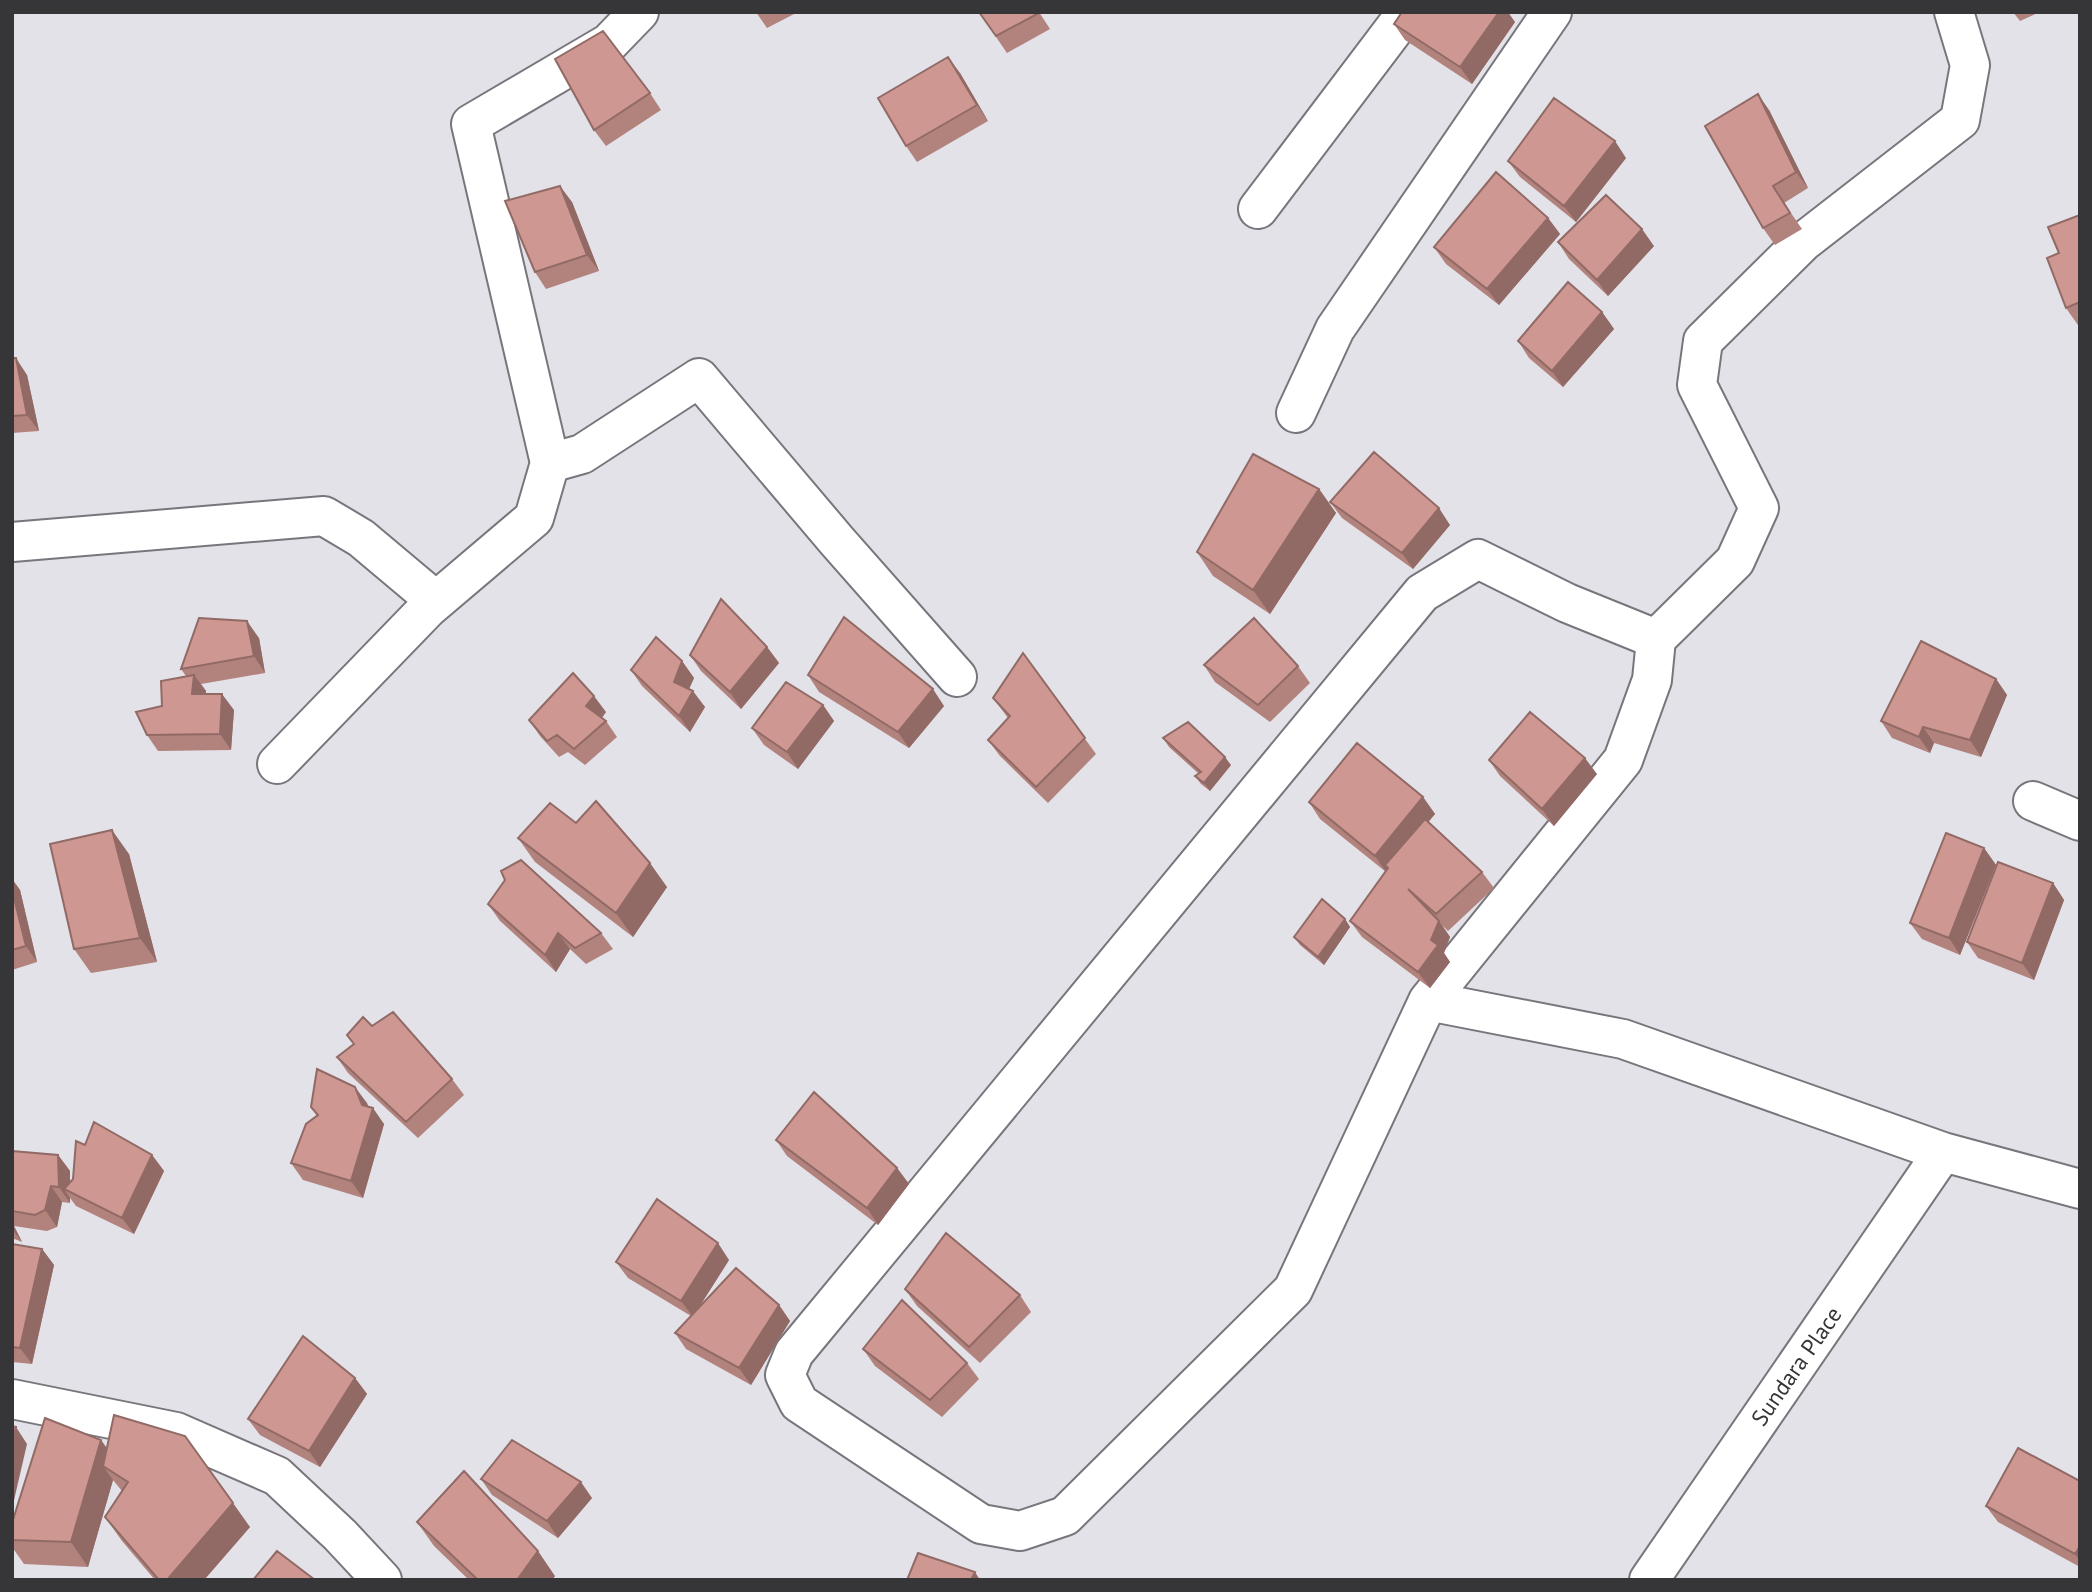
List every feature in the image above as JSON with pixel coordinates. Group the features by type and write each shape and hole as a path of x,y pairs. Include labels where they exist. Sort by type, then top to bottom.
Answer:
{"street":[{"path":"277,764 436,601 534,518 550,463 471,124 609,43 639,12"},
{"path":"1258,209 1407,12"},
{"path":"1296,413 1335,329 1552,12"},
{"path":"1657,639 1567,603 1478,559 1422,593 794,1353 786,1375 799,1403 981,1524 1020,1531 1065,1516 1293,1290 1427,1001 1623,760 1652,680 1657,639 1735,561 1759,508 1697,385 1703,341 1803,242 1960,120 1970,65 1954,12"},
{"path":"550,463 582,454 699,378 957,677"},
{"path":"12,542 324,516 361,538 436,601"},
{"path":"2033,801 2080,821"},
{"path":"1427,1001 1623,1039 1943,1152 2080,1189"},
{"name":"Sundara Place","path":"1649,1580 1943,1152"},
{"path":"12,1399 176,1432 277,1476 340,1535 382,1580"}],"building":[{"path":"979,12 1038,12 1039,13 996,36"},
{"path":"1402,12 1499,12 1460,67 1394,24"},
{"path":"603,31 650,93 594,130 555,59"},
{"path":"948,57 977,105 906,146 878,98"},
{"path":"1758,94 1796,172 1773,186 1790,213 1763,228 1705,126"},
{"path":"1554,98 1615,141 1564,206 1508,161"},
{"path":"1496,172 1548,218 1487,289 1434,247"},
{"path":"560,186 587,255 535,272 505,201"},
{"path":"1606,195 1642,229 1597,280 1558,242"},
{"path":"2080,215 2080,302 2066,308 2047,258 2059,253 2048,227"},
{"path":"1568,282 1602,312 1552,371 1518,341"},
{"path":"12,358 16,358 27,415 12,416"},
{"path":"1374,452 1439,508 1402,553 1330,502"},
{"path":"1253,454 1319,489 1253,590 1197,552"},
{"path":"721,599 767,647 730,692 690,655"},
{"path":"844,617 933,689 898,732 808,675"},
{"path":"199,618 247,621 254,656 181,669"},
{"path":"1254,618 1298,666 1258,705 1204,665"},
{"path":"656,637 682,661 674,682 693,691 679,716 631,670"},
{"path":"1921,641 1996,679 1970,740 1923,727 1919,737 1881,721"},
{"path":"1023,653 1085,738 1036,787 988,740 1010,716 993,698"},
{"path":"573,673 594,696 586,706 606,721 574,749 557,735 547,741 529,720"},
{"path":"194,675 192,694 222,694 220,734 147,735 136,712 162,706 161,681"},
{"path":"786,682 823,705 787,752 752,728"},
{"path":"1530,712 1585,758 1542,809 1489,760"},
{"path":"1188,722 1225,757 1204,783 1195,776 1201,772 1163,738"},
{"path":"1357,743 1423,797 1375,856 1309,802"},
{"path":"596,801 650,863 616,913 518,838 550,803 576,823"},
{"path":"1425,819 1482,872 1436,914 1408,889 1439,921 1431,940 1438,945 1418,972 1350,921 1388,868 1385,865"},
{"path":"112,830 140,938 74,949 50,844"},
{"path":"1946,833 1984,848 1949,938 1910,923"},
{"path":"521,860 601,933 575,948 558,933 545,955 488,904 505,880 501,871"},
{"path":"1998,862 2053,883 2022,963 1967,942"},
{"path":"12,890 26,946 12,950"},
{"path":"1322,899 1345,919 1318,957 1294,937"},
{"path":"393,1012 452,1079 406,1122 337,1057 354,1044 347,1035 363,1017 372,1026"},
{"path":"317,1069 355,1087 362,1105 373,1108 351,1181 291,1163 306,1124 318,1115 311,1107"},
{"path":"814,1092 897,1168 867,1208 776,1140"},
{"path":"94,1122 152,1155 122,1218 64,1189 73,1179 76,1141 85,1145"},
{"path":"12,1151 58,1155 59,1187 51,1186 45,1210 35,1215 12,1211"},
{"path":"657,1199 718,1243 681,1301 616,1262"},
{"path":"946,1233 1020,1295 969,1347 905,1289"},
{"path":"12,1244 42,1249 20,1348 12,1347"},
{"path":"736,1268 779,1305 739,1368 675,1333"},
{"path":"902,1300 967,1363 930,1400 863,1349"},
{"path":"303,1336 355,1378 309,1451 248,1419"},
{"path":"114,1415 185,1436 233,1503 167,1580 159,1580 105,1517 128,1482 103,1466"},
{"path":"45,1418 101,1440 71,1542 12,1540 12,1523"},
{"path":"12,1426 16,1427 12,1442"},
{"path":"512,1440 581,1482 547,1521 481,1479"},
{"path":"2018,1448 2080,1481 2080,1546 2075,1554 1986,1506"},
{"path":"464,1471 538,1551 517,1580 478,1580 417,1522"},
{"path":"277,1551 315,1580 253,1580"},
{"path":"918,1553 975,1572 971,1580 907,1580"}]}
